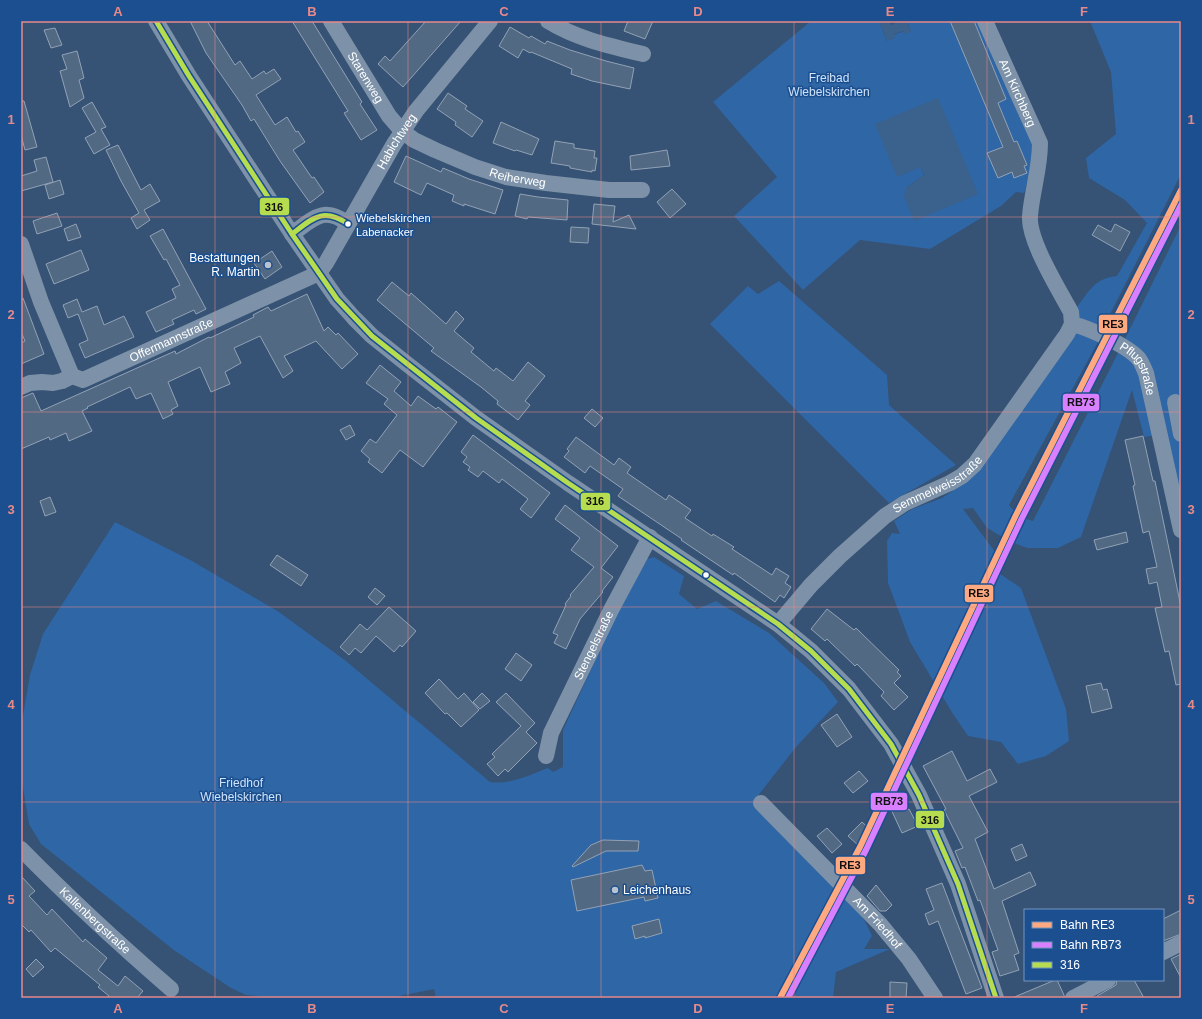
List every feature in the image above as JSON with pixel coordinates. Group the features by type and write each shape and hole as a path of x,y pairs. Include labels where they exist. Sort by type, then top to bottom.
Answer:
{"street":[{"path":"156,21 189,76 292,234 337,299 372,336 476,418 568,483 778,624 811,651 849,689 891,744 919,795 958,884 996,998"},
{"name":"Starenweg","path":"331,21 389,116 402,131"},
{"name":"Habichtweg","path":"319,273 402,131 416,111 490,21"},
{"path":"548,21 585,39 643,54"},
{"name":"Am Kirchberg","path":"985,21 1040,143 1039,166 1030,217 1030,227 1035,243 1071,312 1072,324"},
{"name":"Reiherweg","path":"402,131 414,140 435,150 476,167 506,177 609,190 642,190"},
{"path":"292,234 316,217 327,214 339,217 348,224"},
{"path":"21,244 41,302 72,376"},
{"name":"Offermannstraße","path":"21,386 30,383 53,383 62,381 72,376 83,380 319,273"},
{"name":"Pflugstraße","path":"1072,324 1092,331 1131,351 1140,360 1146,373 1180,521"},
{"name":"Semmelweisstraße","path":"778,624 811,585 840,556 885,516 905,502 950,483 962,476 975,464 1067,334 1072,324"},
{"path":"1175,402 1181,434"},
{"name":"Stengelstraße","path":"546,756 551,733 611,610 650,537"},
{"name":"Am Friedhof","path":"761,803 880,924 909,959 935,998"},
{"name":"Kallenbergstraße","path":"21,849 90,917 171,989"},
{"path":"1164,952 1181,943"},
{"path":"1073,998 1106,981"}],"green space":[{"name":"Freibad Wiebelskirchen","path":"811,21 879,21 887,41 898,33 911,32 907,21 982,21 1035,143 1035,162 1024,193 1016,192 1001,206 930,249 860,240 803,290 734,216 777,177 713,102","holes":["921,167 978,194 906,188 924,175"]},
{"path":"1090,21 1181,21 1181,174 1102,330 1079,321 1077,307 1093,286 1098,282 1109,277 1117,276 1147,223 1125,200 1089,178 1086,158 1116,134 1111,72"},
{"path":"1181,225 1181,395 1171,397 1181,453 1181,498 1151,373 1125,339"},
{"path":"779,281 887,375 889,405 956,465 889,503 710,324 748,286 758,294"},
{"path":"1076,330 1099,340 1009,505 1020,515 1033,521 1119,351 1140,367 1157,435 1144,437 1132,390 1081,537 1058,548 1027,548 1009,541 987,528 973,508 963,509 993,549 999,563 996,571 1021,588 1066,709 1069,741 1046,756 1018,764 1001,742 968,736 953,714 910,642 888,583 887,541 892,533 900,534 894,521 912,509 942,498 967,481"},
{"name":"Friedhof Wiebelskirchen","path":"115,522 192,561 279,612 346,661 490,782 497,783 519,779 548,768 553,772 563,767 563,730 615,618 647,559 654,557 684,576 679,594 697,609 716,601 769,633 824,683 838,702 796,747 753,802 857,910 865,921 872,936 864,949 890,949 836,972 833,998 436,998 434,989 390,998 276,998 246,995 231,988 175,951 41,844 29,824 21,776 21,727 30,675 43,634"}],"shaded area":[{"path":"879,21 889,21 891,25 899,21 907,21 911,32 904,34 903,31 894,34 895,38 887,41"},
{"path":"938,98 978,194 914,221 904,196 906,188 924,175 921,167 897,177 875,124"}],"building":[{"path":"190,21 207,21 235,65 240,61 252,79 264,71 266,74 274,69 281,79 256,95 275,125 287,117 296,132 298,131 305,142 293,150 312,178 314,177 324,192 310,203 280,161 254,119 251,121 242,105 206,53"},
{"path":"292,21 312,21 362,102 360,104 377,130 361,140 344,113 348,111"},
{"path":"426,21 461,21 403,87 378,64 385,56 390,61"},
{"path":"628,21 653,21 645,39 624,31"},
{"path":"950,21 974,21 1006,99 998,103 1014,142 1017,141 1027,165 1024,166 1027,173 1014,178 1012,172 998,178 987,153 1003,147"},
{"path":"510,27 529,38 531,36 545,44 547,41 570,50 634,68 630,89 592,81 571,74 572,69 523,49 518,58 499,46"},
{"path":"55,28 62,45 51,48 44,30"},
{"path":"77,51 84,78 79,80 84,98 70,107 60,71 67,69 62,55"},
{"path":"448,93 467,106 465,109 483,121 472,137 455,125 456,122 437,109"},
{"path":"21,101 24,101 37,147 25,150 21,135"},
{"path":"92,102 106,127 101,129 110,145 94,154 85,138 96,132 82,108"},
{"path":"501,122 539,139 532,155 493,143"},
{"path":"555,141 574,144 574,148 595,151 594,158 597,158 595,171 592,170 592,172 570,168 570,166 551,163"},
{"path":"118,145 141,190 150,184 160,201 144,210 150,220 137,229 131,218 139,213 106,150"},
{"path":"667,150 670,166 631,170 630,156"},
{"path":"406,156 441,172 443,168 469,179 503,190 495,214 464,204 464,206 452,201 454,195 427,183 421,195 394,182"},
{"path":"46,157 53,182 21,191 21,176 37,171 34,160"},
{"path":"60,180 64,194 49,199 45,185"},
{"path":"672,189 686,204 670,218 657,202"},
{"path":"520,194 568,200 567,220 528,217 527,219 515,216"},
{"path":"594,204 615,206 613,222 629,215 636,229 592,224"},
{"path":"57,213 62,226 37,234 33,221"},
{"path":"76,224 81,237 68,241 64,229"},
{"path":"1115,224 1130,232 1120,251 1092,235 1098,225 1111,232"},
{"path":"571,227 589,228 588,243 570,242"},
{"path":"163,229 206,309 196,314 194,310 172,320 174,324 156,332 146,312 176,298 172,289 180,285 166,259 164,260 150,236"},
{"path":"81,250 89,270 54,284 46,264"},
{"name":"Bestattungen R. Martin","path":"272,251 282,267 265,279 254,263"},
{"path":"392,282 409,296 411,293 446,324 456,311 464,319 454,331 474,348 471,352 494,371 496,368 513,381 528,362 545,376 525,401 530,405 518,420 497,404 498,401 481,387 431,351 434,348 377,300"},
{"path":"307,294 324,331 328,327 336,335 338,333 358,354 342,369 316,341 284,356 293,371 283,378 260,336 234,348 241,363 225,372 230,384 211,392 200,367 168,382 178,406 171,410 173,414 163,419 151,393 136,399 130,387 87,407 88,408 82,411 92,431 69,441 66,433 50,440 49,437 21,449 21,398 33,393 41,411 175,351 176,354 209,337 210,338 254,317 253,315 268,307 271,311"},
{"path":"21,298 23,298 44,354 21,364 21,343 25,341 21,332"},
{"path":"77,299 82,312 97,306 104,325 124,316 134,337 85,358 79,344 88,340 78,314 68,318 63,305"},
{"path":"380,365 401,382 394,391 411,406 418,396 436,409 438,407 457,422 423,467 400,450 382,473 368,462 370,459 361,451 370,439 376,443 397,415 384,404 388,399 366,383"},
{"path":"592,409 603,418 595,427 584,418"},
{"path":"350,425 355,435 346,440 340,430"},
{"path":"473,435 550,493 531,518 520,509 528,499 502,479 499,483 483,471 478,477 468,470 470,467 463,462 467,457 461,452"},
{"path":"1143,436 1153,481 1155,481 1181,607 1181,684 1176,685 1169,651 1165,652 1155,608 1162,607 1157,582 1149,584 1146,569 1157,567 1149,531 1143,533 1133,486 1135,485 1125,440"},
{"path":"576,437 614,465 619,458 631,467 627,473 666,500 669,495 691,510 685,518 712,536 713,534 734,547 732,549 772,575 776,568 789,576 785,583 791,587 784,598 780,595 775,602 734,573 733,575 681,540 682,539 618,496 623,489 590,466 585,473 564,457 569,451 567,449"},
{"path":"50,497 56,512 45,516 40,501"},
{"path":"565,505 618,546 601,568 613,577 602,591 603,592 580,619 566,649 554,643 558,635 553,633 566,605 565,604 571,596 570,595 594,567 571,550 580,538 555,519"},
{"path":"1126,532 1128,542 1097,550 1094,540"},
{"path":"277,555 308,575 301,586 270,565"},
{"path":"375,588 385,596 377,605 368,597"},
{"path":"389,607 416,631 402,647 400,645 394,652 376,636 361,653 355,648 349,655 340,647 360,624 367,630"},
{"path":"827,609 854,630 856,628 899,670 897,672 901,676 894,683 908,697 894,710 881,696 884,692 857,664 855,666 827,639 825,641 811,629"},
{"path":"516,653 532,665 521,681 505,669"},
{"path":"439,679 458,699 464,693 479,710 461,727 447,713 445,714 425,693"},
{"path":"1101,683 1103,690 1107,689 1112,708 1092,713 1086,686"},
{"path":"482,693 490,701 480,709 473,702"},
{"path":"506,693 535,723 526,732 537,743 508,772 505,769 498,776 487,764 495,757 492,754 521,726 496,702"},
{"path":"837,714 852,737 837,747 821,725"},
{"path":"952,751 967,781 990,769 997,782 969,796 988,832 975,839 994,889 1030,872 1036,885 1002,901 1019,953 1014,955 1019,970 1000,976 992,952 998,950 980,900 978,901 965,867 962,868 955,851 963,848 944,810 946,809 923,766"},
{"path":"859,771 868,781 853,793 844,783"},
{"path":"899,801 904,811 909,809 918,826 902,833 889,805"},
{"path":"862,822 873,832 859,846 848,836"},
{"path":"827,828 842,844 832,853 817,836"},
{"path":"603,840 639,841 638,851 606,851 573,867 572,866 591,845"},
{"path":"1022,844 1027,856 1016,861 1011,849"},
{"name":"Leichenhaus","path":"642,865 645,871 652,870 658,898 645,901 644,897 577,911 571,880"},
{"path":"21,876 35,891 29,896 47,915 52,909 83,942 85,939 107,958 98,970 118,986 125,976 143,991 137,998 107,998 109,996 98,987 100,985 55,948 51,952 31,930 29,932 21,924"},
{"path":"942,883 982,988 966,994 938,921 929,925 925,914 934,910 926,889"},
{"path":"876,885 892,905 886,911 880,911 867,896"},
{"path":"1181,910 1181,934 1164,941 1164,918"},
{"path":"659,919 662,933 635,939 632,926"},
{"path":"1181,954 1181,978 1171,959"},
{"path":"36,959 44,967 33,977 26,969"},
{"path":"1053,981 1057,981 1064,995 1064,998 1012,998"},
{"path":"1117,981 1135,981 1144,998 1098,998 1097,996 1116,985"},
{"path":"890,982 907,983 906,998 890,998"}],"rail line":[{"name":"RE3","path":"780,998 860,847 1016,515 1181,190"},
{"name":"RB73","path":"788,998 866,850 1022,518 1181,205"}],"transit line":[{"name":"316","path":"156,21 189,76 292,234 337,299 372,336 476,418 568,483 778,624 811,651 849,689 891,744 919,795 958,884 996,998"},
{"name":"316","path":"292,234 312,219 325,215 332,216 348,224"}],"place":[{"name":"Wiebelskirchen Labenacker","path":"348,224"},
{"name":"Bestattungen R. Martin","path":"268,265"},
{"name":"Leichenhaus","path":"615,890"}]}
